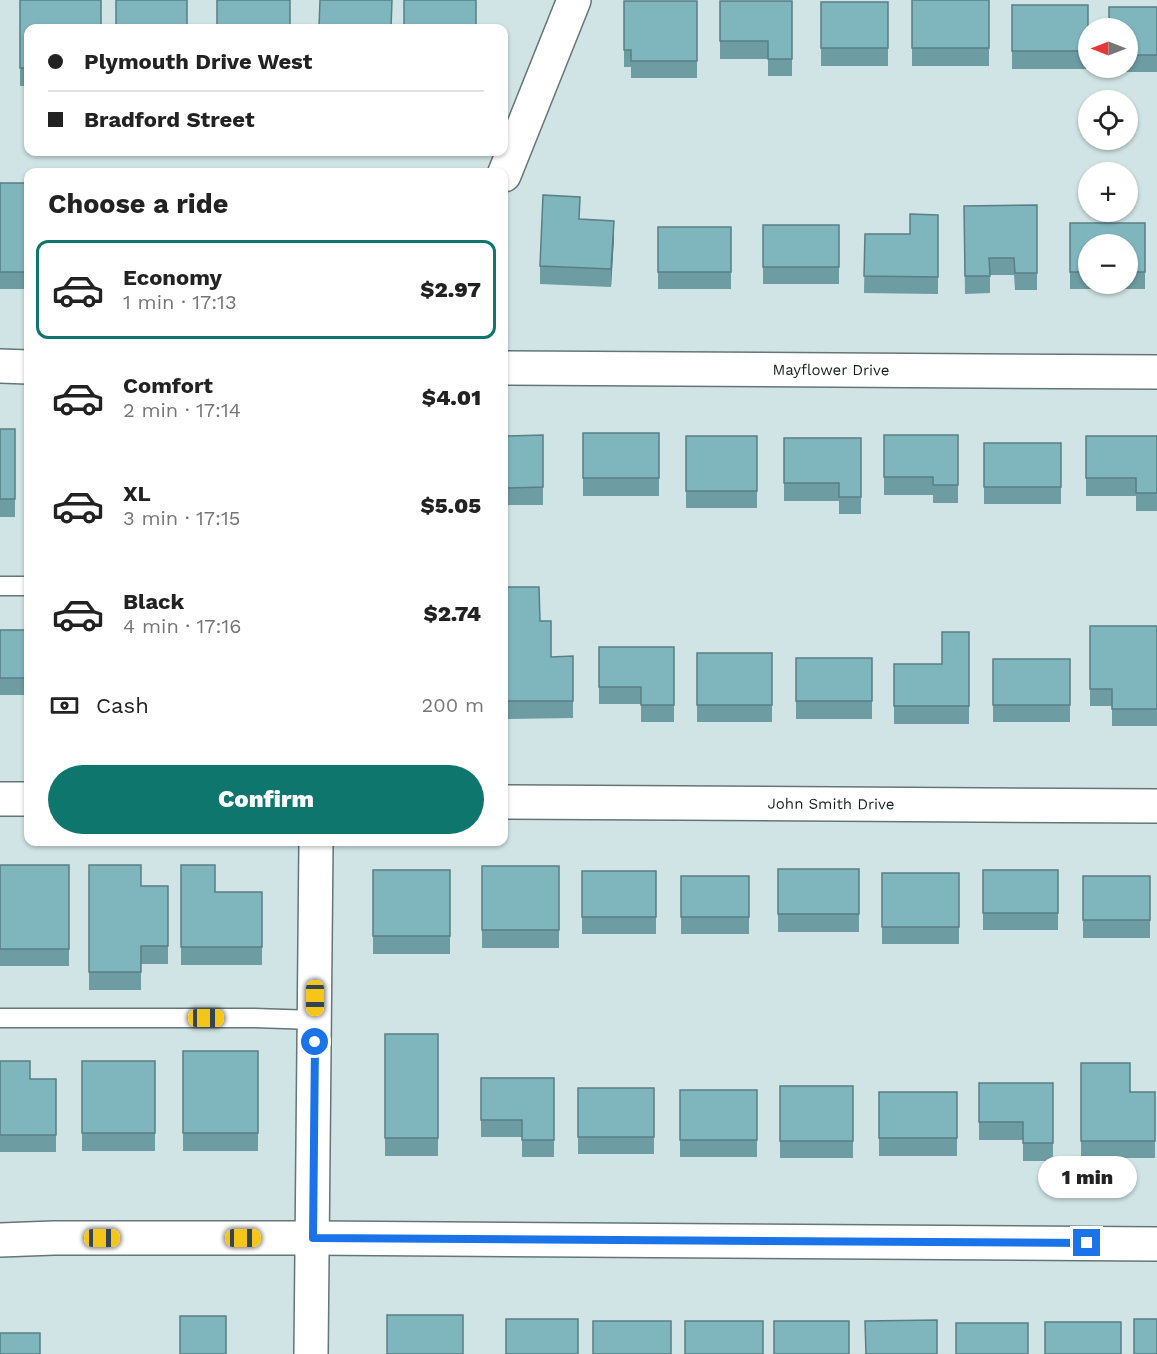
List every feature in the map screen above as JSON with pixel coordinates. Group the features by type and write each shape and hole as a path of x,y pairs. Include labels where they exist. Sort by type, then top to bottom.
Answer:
{"street":[{"path":"507,168 574,0"},
{"path":"0,366 24,366"},
{"name":"Mayflower Drive","path":"508,368 1157,372"},
{"path":"0,799 24,799"},
{"name":"John Smith Drive","path":"508,802 1157,806"},
{"path":"311,1354 316,846"},
{"path":"0,1240 313,1238 1157,1244"}],"lane":[{"path":"0,586 24,586"},
{"path":"0,1018 315,1020"}],"building":[{"path":"20,0 101,0 101,24 24,24 24,68 20,68"},
{"path":"116,0 187,0 187,24 116,24"},
{"path":"217,0 290,0 290,24 217,24"},
{"path":"320,0 392,0 391,24 319,24"},
{"path":"404,0 476,0 476,24 404,24"},
{"path":"912,0 989,0 989,48 912,48"},
{"path":"624,1 697,1 697,61 631,61 631,50 624,50"},
{"path":"720,1 792,1 792,59 768,59 768,41 720,41"},
{"path":"821,2 888,2 888,48 821,48"},
{"path":"1012,5 1088,5 1088,18 1078,18 1078,51 1012,51"},
{"path":"1109,7 1157,7 1157,55 1138,55 1138,18 1109,18"},
{"path":"0,183 24,183 24,272 0,272"},
{"path":"543,195 580,197 579,219 614,221 611,269 540,266"},
{"path":"1037,205 1037,273 1015,273 1014,258 989,258 990,276 965,276 964,206"},
{"path":"910,214 938,215 938,277 864,276 865,234 910,234"},
{"path":"1070,223 1145,223 1145,272 1138,272 1138,234 1078,234 1078,272 1070,272"},
{"path":"763,225 839,225 839,267 763,267"},
{"path":"658,227 731,227 731,272 658,272"},
{"path":"0,429 15,429 15,499 0,499"},
{"path":"583,433 659,433 659,478 583,478"},
{"path":"543,435 543,487 508,488 508,436"},
{"path":"884,435 958,435 958,485 933,485 933,477 884,477"},
{"path":"686,436 757,436 757,491 686,491"},
{"path":"1086,436 1157,436 1157,493 1136,493 1136,478 1086,478"},
{"path":"784,438 861,438 861,497 839,497 839,483 784,483"},
{"path":"984,443 1061,443 1061,487 984,487"},
{"path":"508,587 539,587 540,621 551,621 551,657 573,656 573,701 508,701"},
{"path":"1090,626 1157,626 1157,709 1112,709 1112,689 1090,689"},
{"path":"0,630 24,630 24,678 0,678"},
{"path":"942,632 969,632 969,706 894,706 894,664 942,664"},
{"path":"599,647 674,647 674,705 641,705 641,687 599,687"},
{"path":"697,653 772,653 772,705 697,705"},
{"path":"796,658 872,658 872,701 796,701"},
{"path":"993,659 1070,659 1070,705 993,705"},
{"path":"0,865 69,865 69,949 0,949"},
{"path":"89,865 141,865 141,886 168,886 168,946 141,946 141,972 89,972"},
{"path":"181,865 215,865 215,892 262,892 262,947 181,947"},
{"path":"482,866 559,866 559,930 482,930"},
{"path":"778,869 859,869 859,914 778,914"},
{"path":"373,870 450,870 450,936 373,936"},
{"path":"983,870 1058,870 1058,913 983,913"},
{"path":"582,871 656,871 656,917 582,917"},
{"path":"882,873 959,873 959,927 882,927"},
{"path":"681,876 749,876 749,917 681,917"},
{"path":"1083,876 1150,876 1150,920 1083,920"},
{"path":"385,1034 438,1034 438,1138 385,1138"},
{"path":"183,1051 258,1051 258,1133 183,1133"},
{"path":"0,1061 30,1061 30,1079 56,1079 56,1135 0,1135"},
{"path":"82,1061 155,1061 155,1133 82,1133"},
{"path":"1081,1063 1130,1063 1130,1092 1155,1092 1155,1141 1081,1141"},
{"path":"481,1078 554,1078 554,1140 522,1140 522,1120 481,1120"},
{"path":"979,1083 1053,1083 1053,1143 1023,1143 1023,1122 979,1122"},
{"path":"780,1086 853,1086 853,1141 780,1141"},
{"path":"578,1088 654,1088 654,1137 578,1137"},
{"path":"680,1090 757,1090 757,1140 680,1140"},
{"path":"879,1092 957,1092 957,1138 879,1138"},
{"path":"387,1315 463,1315 463,1354 387,1354"},
{"path":"180,1316 226,1316 226,1354 180,1354"},
{"path":"506,1319 578,1319 578,1354 506,1354"},
{"path":"1134,1319 1157,1319 1157,1354 1134,1354"},
{"path":"937,1320 937,1354 866,1354 865,1321"},
{"path":"593,1321 671,1321 671,1354 593,1354"},
{"path":"685,1321 763,1321 763,1354 685,1354"},
{"path":"774,1321 849,1321 849,1354 774,1354"},
{"path":"1045,1322 1121,1322 1121,1354 1045,1354"},
{"path":"956,1323 1028,1323 1028,1354 956,1354"},
{"path":"0,1333 40,1333 40,1354 0,1354"}],"route":[{"path":"315,1042 313,1238 1087,1243"}]}
